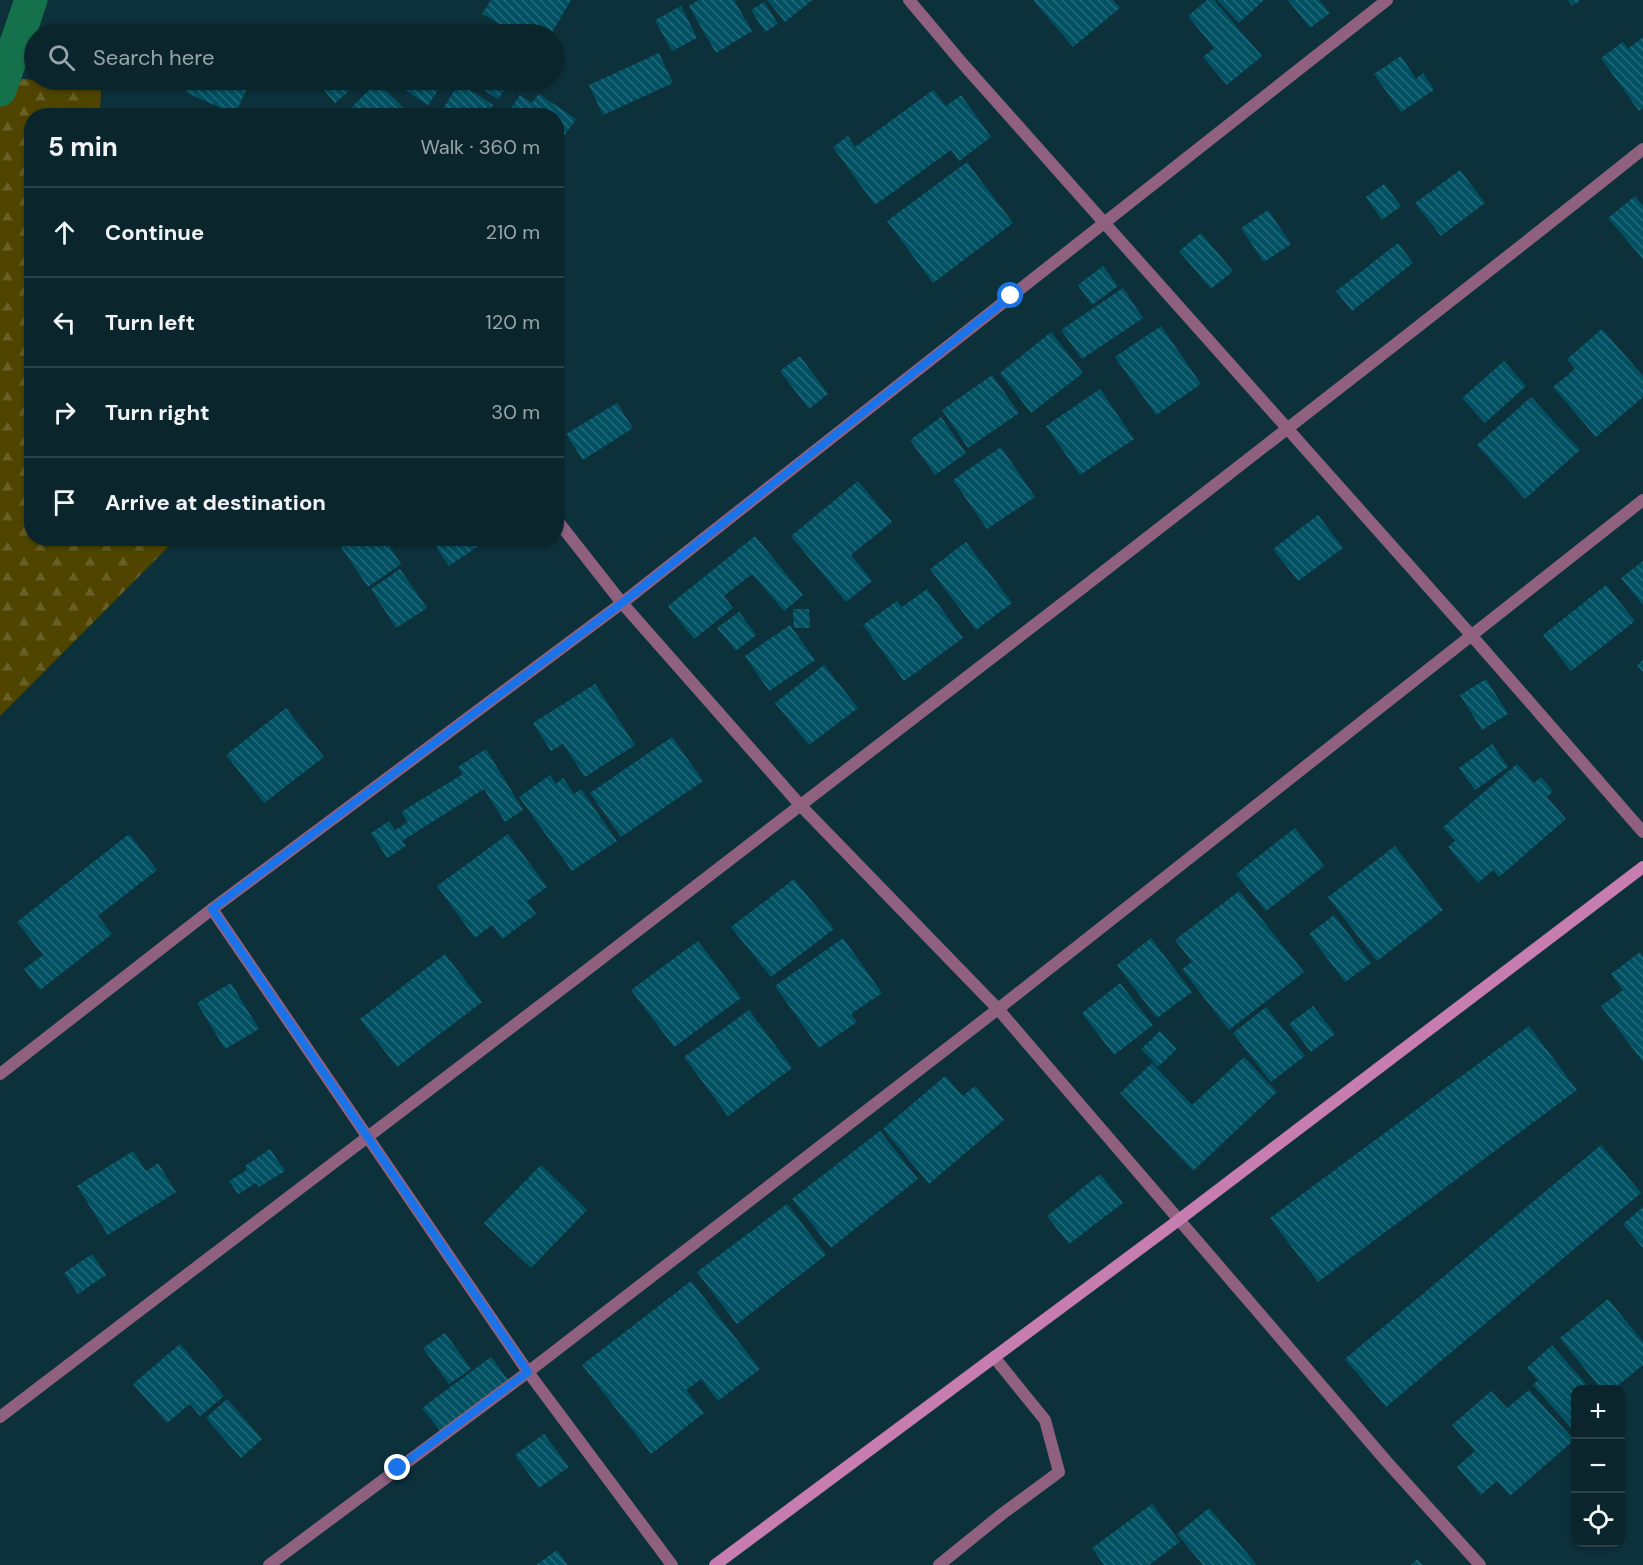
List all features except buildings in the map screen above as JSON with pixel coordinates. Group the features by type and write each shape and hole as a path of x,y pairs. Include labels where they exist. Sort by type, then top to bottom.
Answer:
{"street":[{"path":"909,0 963,64 1471,635 1643,832"},
{"path":"0,1074 212,909 622,603 1386,0"},
{"path":"0,1417 369,1138 801,806 1470,287 1643,149"},
{"path":"269,1565 528,1372 998,1009 1643,500"},
{"path":"564,529 622,603 801,806 998,1009 1387,1462 1480,1565"},
{"path":"715,1565 1180,1219 1643,867"},
{"path":"212,909 528,1372 672,1565"},
{"path":"939,1565 1059,1472 1045,1420 994,1357"}],"green space":[{"path":"0,76 24,79 24,90 101,90 100,108 24,108 24,546 169,546 0,716"}],"waterway":[{"path":"0,90 31,0"}],"route":[{"path":"398,1468 528,1372 212,909 622,603 1011,296"}]}
